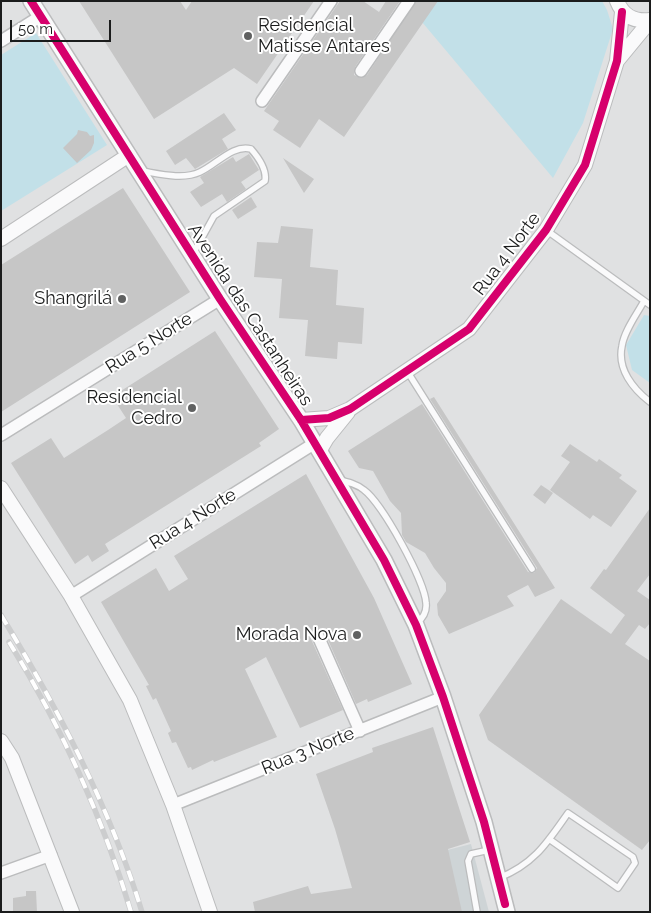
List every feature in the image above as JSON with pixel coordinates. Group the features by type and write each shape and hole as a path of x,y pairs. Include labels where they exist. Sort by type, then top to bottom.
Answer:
{"main road":[{"name":"Avenida das Castanheiras","path":"31,1 192,256 301,420 384,560 416,625 464,759 492,849 507,912"}],"street":[{"path":"262,101 330,1"},
{"path":"361,71 409,1"},
{"path":"618,4 634,19 650,20"},
{"name":"Rua 4 Norte","path":"301,420 329,418 350,409 469,329 546,230 585,165 617,62 618,4"},
{"path":"1,41 41,16"},
{"name":"Rua 4 Norte","path":"617,62 650,20"},
{"path":"1,239 129,155"},
{"name":"Rua 5 Norte","path":"1,435 220,299"},
{"name":"Rua 4 Norte","path":"71,596 317,447 327,438 350,409"},
{"path":"1,488 71,596 130,700 173,805 210,912"},
{"path":"318,636 360,731"},
{"name":"Rua 3 Norte","path":"173,805 442,697"},
{"path":"1,741 12,758 72,912"},
{"path":"1,873 51,855"}],"lane":[{"path":"138,171 185,176 199,173 239,148 251,149 256,154 265,173 265,181 214,216 192,256"},
{"path":"546,230 650,305"},
{"path":"644,301 623,340 621,358 628,380 638,393 650,402"},
{"path":"407,371 532,568"},
{"path":"338,480 355,484 365,490 377,503 403,547 424,589 426,604 424,615 416,625"},
{"path":"499,878 525,865 549,839 568,813 633,858 635,863 618,888 549,839"},
{"path":"477,912 468,861 472,854 492,849"}],"shaded area":[{"path":"436,1 602,1 613,29 583,123 553,178 422,22"},
{"path":"36,33 107,145 1,211 1,55"},
{"path":"644,315 650,316 650,383 632,370 626,345"},
{"path":"471,844 489,912 425,912 412,859"}],"building":[{"path":"79,1 180,1 186,10 192,1 314,1 257,84 234,68 154,119"},
{"path":"340,1 363,1 379,12 386,1 400,1 355,67 354,75 361,78 367,75 416,1 438,1 344,137 319,119 300,148 273,130 279,121 264,111"},
{"path":"224,113 236,130 222,139 228,149 195,169 186,158 175,165 166,151"},
{"path":"78,130 87,132 90,136 94,135 94,143 91,150 77,163 63,148 77,134"},
{"path":"249,154 259,170 241,182 246,189 227,202 222,194 201,207 190,192 204,183 200,177 233,157 236,162"},
{"path":"283,158 314,179 304,193"},
{"path":"123,188 190,292 1,412 1,265"},
{"path":"251,197 257,207 238,219 232,210"},
{"path":"281,226 313,229 310,267 338,270 336,305 364,308 362,344 338,342 337,359 305,356 308,320 279,318 282,279 254,277 257,242 278,243"},
{"path":"215,331 279,429 259,443 261,446 105,544 109,551 92,562 88,555 75,564 11,463 51,438 64,458 108,430 126,418 113,396"},
{"path":"434,397 555,588 535,597 528,585 507,596 514,606 449,634 438,615 437,604 446,591 446,583 425,553 406,542 402,535 401,513 390,501 373,471 359,468 348,451 422,404 528,572 534,573 537,568 430,399"},
{"path":"570,444 597,462 599,459 622,475 619,478 637,491 611,527 593,515 590,519 550,490 570,462 561,456"},
{"path":"306,474 374,598 412,684 368,702 367,699 356,704 325,633 322,630 315,629 312,632 311,639 343,710 300,728 266,657 245,669 277,737 214,762 213,760 192,770 191,767 188,768 176,742 172,743 168,733 171,731 156,698 153,700 146,686 149,685 101,602 156,568 169,591 188,579 174,556"},
{"path":"541,485 553,493 545,504 533,495"},
{"path":"650,508 650,574 637,591 650,600 650,623 645,629 639,625 625,644 650,661 650,840 642,850 488,740 479,715 561,599 611,634 625,615 590,588 604,569 606,570"},
{"path":"433,727 470,842 448,849 462,912 255,912 253,902 308,886 311,894 352,888 335,829 316,774 373,752 372,748"},
{"path":"26,891 36,891 37,912 13,912 13,898 26,896"}],"railway":[{"path":"1,615 43,686 81,759 114,835 142,912"},
{"path":"9,642 46,706 79,773 94,807 131,912"}],"cycle path":[{"path":"31,1 220,299 301,420 384,560 416,625 443,697 484,822 505,904"},
{"path":"301,420 329,418 350,409 469,329 546,230 585,165 617,61 622,12"}],"place":[{"name":"Residencial Matisse Antares","path":"248,36"},
{"name":"Shangrilá","path":"122,299"},
{"name":"Residencial Cedro","path":"192,408"},
{"name":"Morada Nova","path":"357,635"}]}
